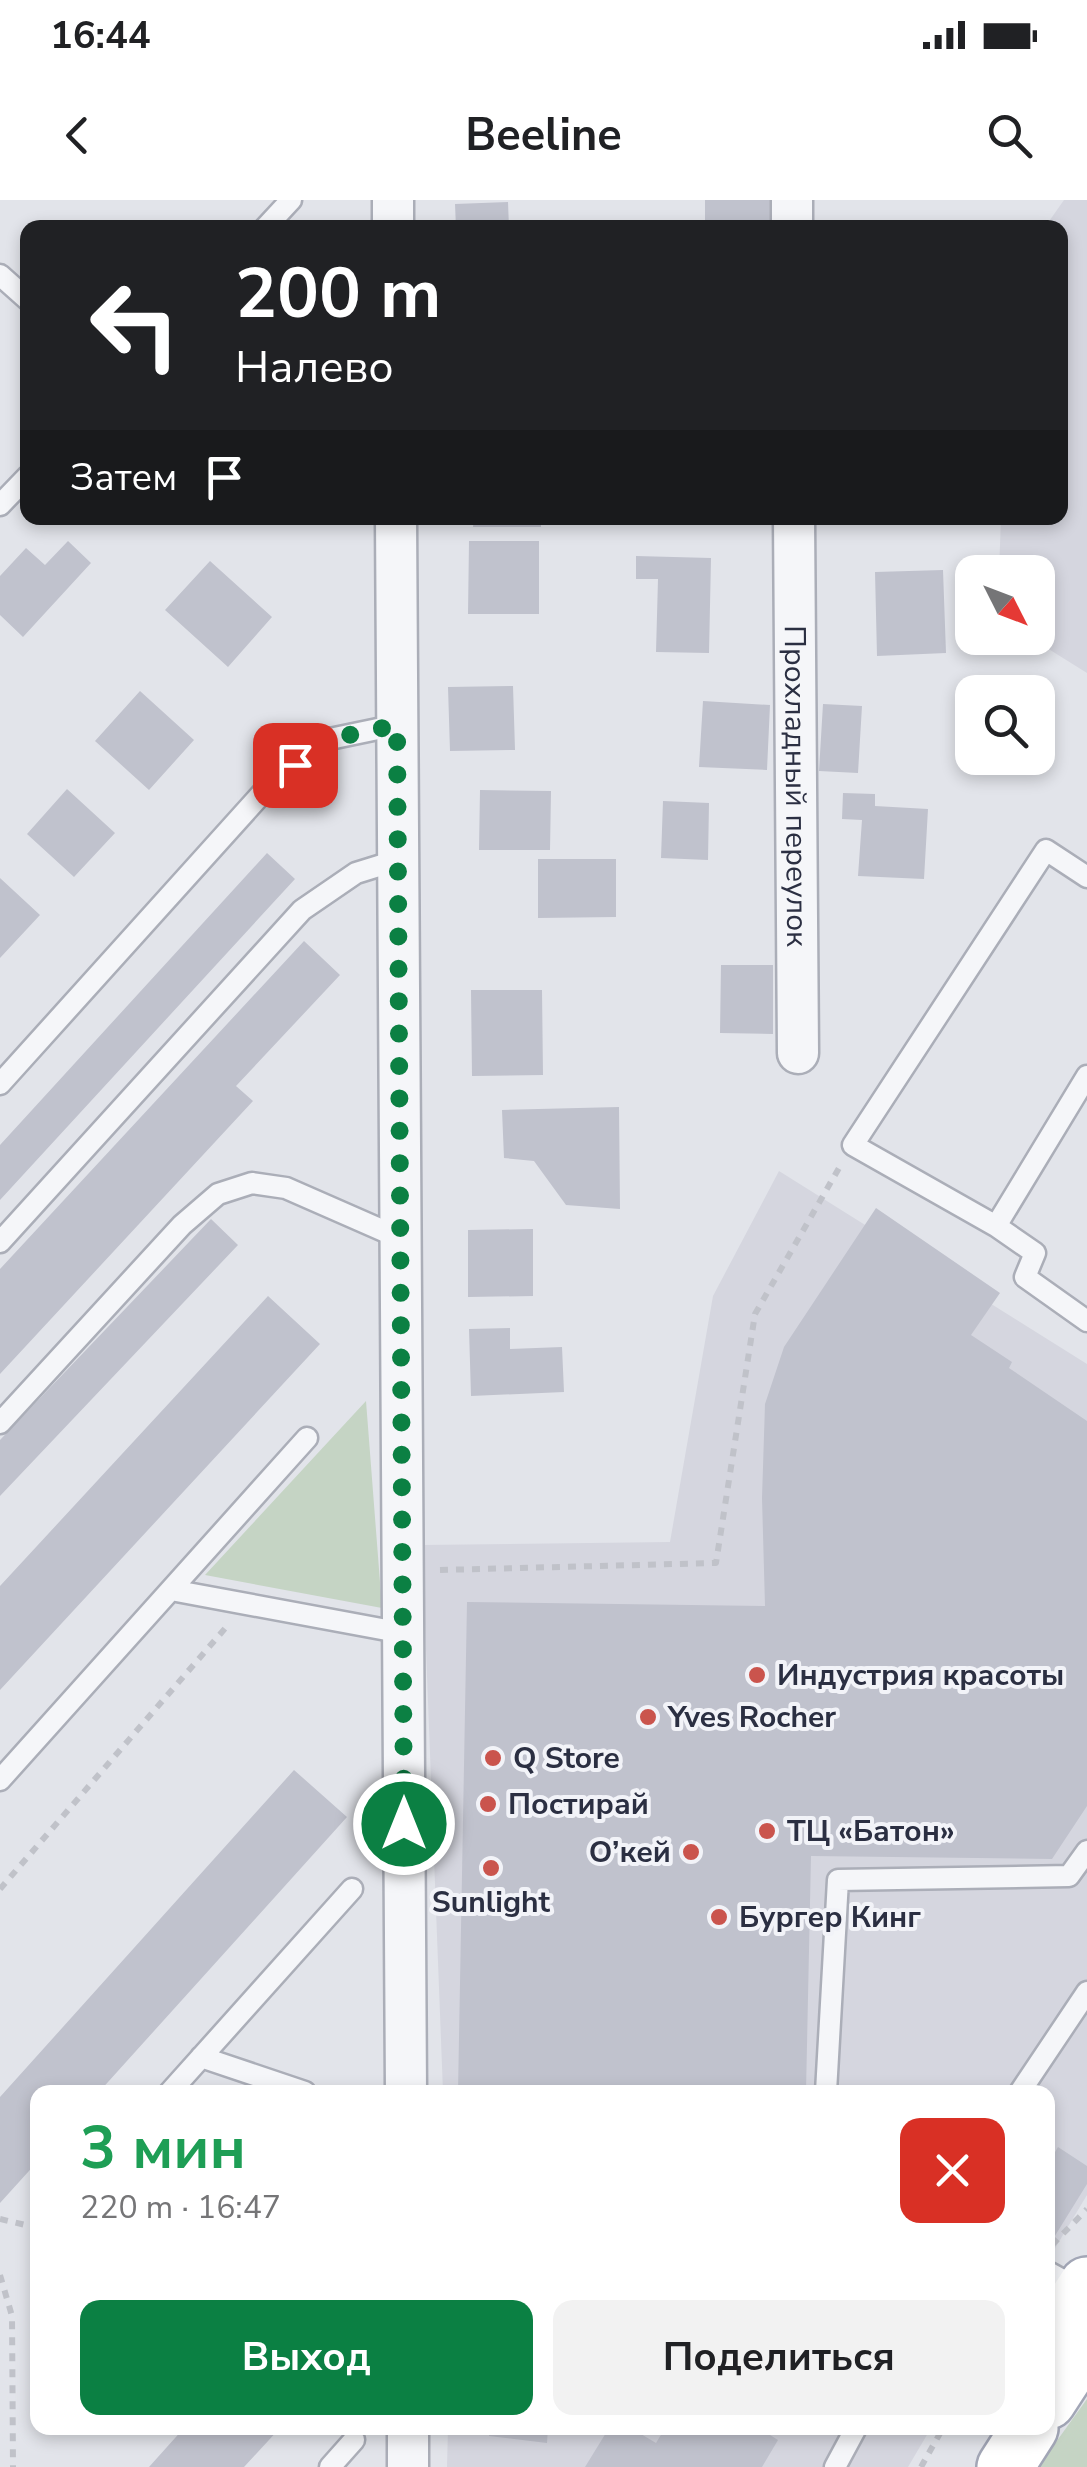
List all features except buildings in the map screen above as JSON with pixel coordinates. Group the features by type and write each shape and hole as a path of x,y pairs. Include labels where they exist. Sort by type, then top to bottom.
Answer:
{"main road":[{"path":"1055,2334 1078,2296"},
{"path":"1055,2376 1078,2296"},
{"path":"970,2467 989,2435"},
{"path":"1005,2467 1026,2435"}],"street":[{"path":"396,525 406,2085"},
{"name":"Прохладный переулок","path":"794,525 798,1053"},
{"path":"408,2435 408,2467"}],"lane":[{"path":"0,276 20,293"},
{"path":"0,506 20,485"},
{"path":"0,1084 265,790 325,740 397,725"},
{"path":"1087,877 1046,850 853,1145 996,1226 1036,1254 1025,1277 1087,1321"},
{"path":"0,1242 302,910 356,873 398,860"},
{"path":"996,1226 1087,1076"},
{"path":"0,1423 182,1224 218,1194 252,1183 286,1188 400,1238"},
{"path":"0,1780 307,1438"},
{"path":"171,1590 403,1633"},
{"path":"826,2085 838,1880 1070,1876 1087,1850"},
{"path":"176,2085 352,1890"},
{"path":"1025,2085 1087,1992"},
{"path":"201,2058 284,2085"},
{"path":"834,2467 852,2435"},
{"path":"330,2467 354,2440"}],"path":[{"path":"402,1571 716,1563 755,1314 853,1145"},
{"path":"0,1889 246,1604"},
{"path":"1055,2242 1087,2209"},
{"path":"1078,2218 1087,2222"},
{"path":"0,2219 30,2226"},
{"path":"0,2275 12,2316 13,2467"},
{"path":"920,2467 939,2435"}],"shaded area":[{"path":"1064,200 1087,200 1087,673 1055,653 1055,555 1000,555 1001,525 1068,525 1068,220 1050,220"},
{"path":"779,1171 1087,1364 1087,2195 1055,2248 1055,2085 443,2085 422,1545 670,1542 713,1296"},
{"path":"448,2435 927,2435 908,2467 447,2467"}],"green space":[{"path":"366,1401 382,1608 205,1575"},
{"path":"1087,2399 1087,2467 1038,2467"}],"place":[{"name":"Индустрия красоты","path":"757,1675"},
{"name":"Yves Rocher","path":"648,1717"},
{"name":"Q Store","path":"493,1758"},
{"name":"Постирай","path":"488,1804"},
{"name":"ТЦ «Батон»","path":"767,1831"},
{"name":"О’кей","path":"691,1852"},
{"name":"Sunlight","path":"491,1868"},
{"name":"Бургер Кинг","path":"719,1917"}],"route":[{"path":"295,765 325,740 397,725 404,1824"}]}
